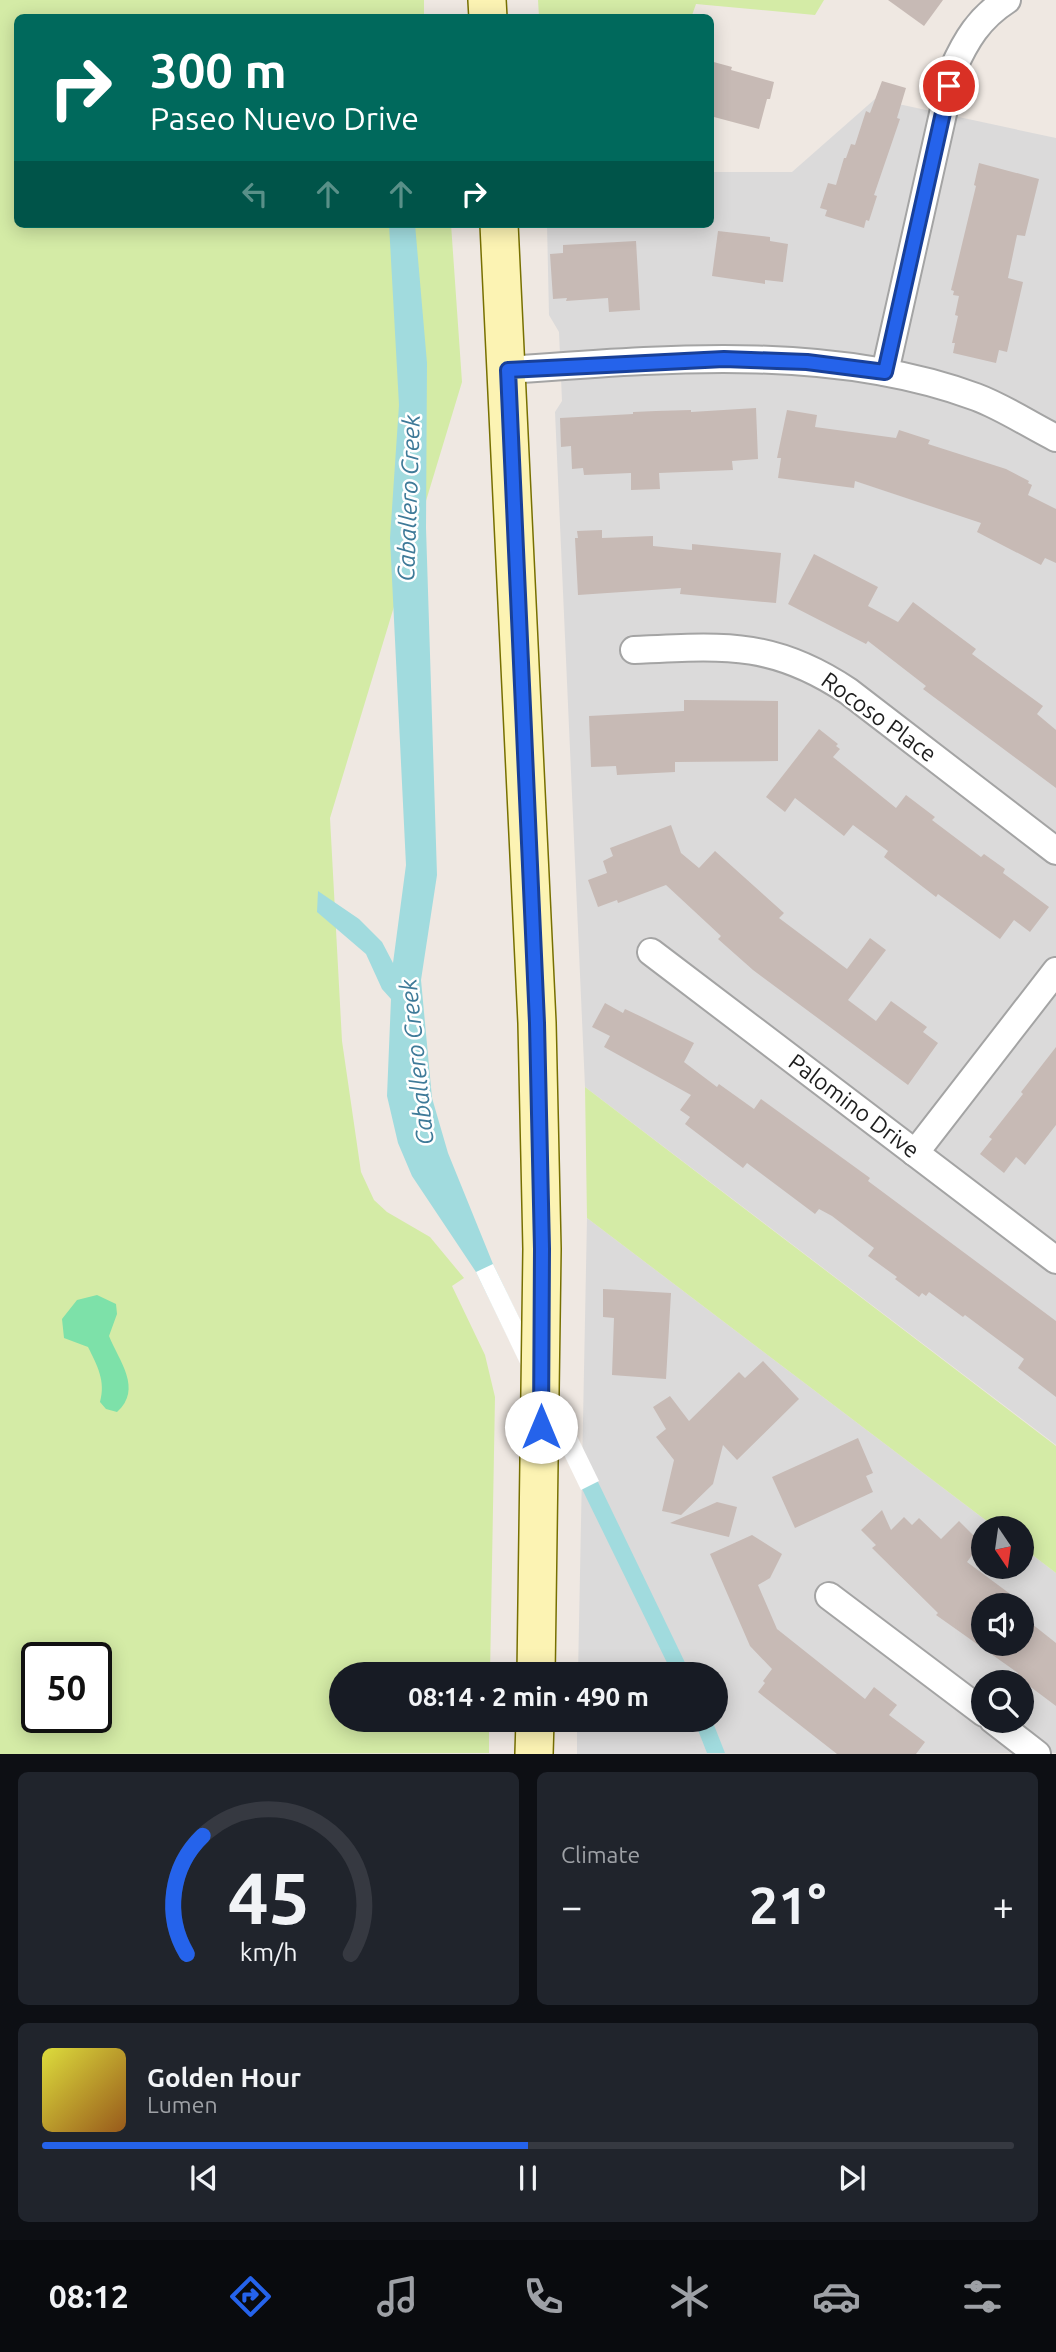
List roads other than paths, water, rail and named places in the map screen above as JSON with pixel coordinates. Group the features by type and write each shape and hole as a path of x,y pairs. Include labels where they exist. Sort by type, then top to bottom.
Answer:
{"main road":[{"path":"499,228 537,1023 542,1364 536,1662"},
{"path":"534,1754 535,1732"}],"street":[{"path":"885,372 953,69 968,36 997,6 1007,0"},
{"path":"508,370 724,359 807,362 885,372 977,397 1056,438"},
{"name":"Rocoso Place","path":"634,650 716,646 750,649 819,671 1056,851"},
{"name":"Palomino Drive","path":"651,952 1056,1260"},
{"path":"915,1153 1056,971"},
{"path":"829,1596 971,1703"},
{"path":"1010,1733 1037,1754"}],"water":[{"name":"Caballero Creek","path":"389,228 415,228 427,363 426,528 437,875 421,980 432,1098 448,1153 493,1264 685,1662 667,1662 476,1272 412,1176 398,1143 387,1096 391,999 382,989 366,954 317,912 318,891 359,919 382,942 393,963 406,865 390,538 399,405"},
{"path":"699,1732 717,1732 725,1753 707,1753"}]}
